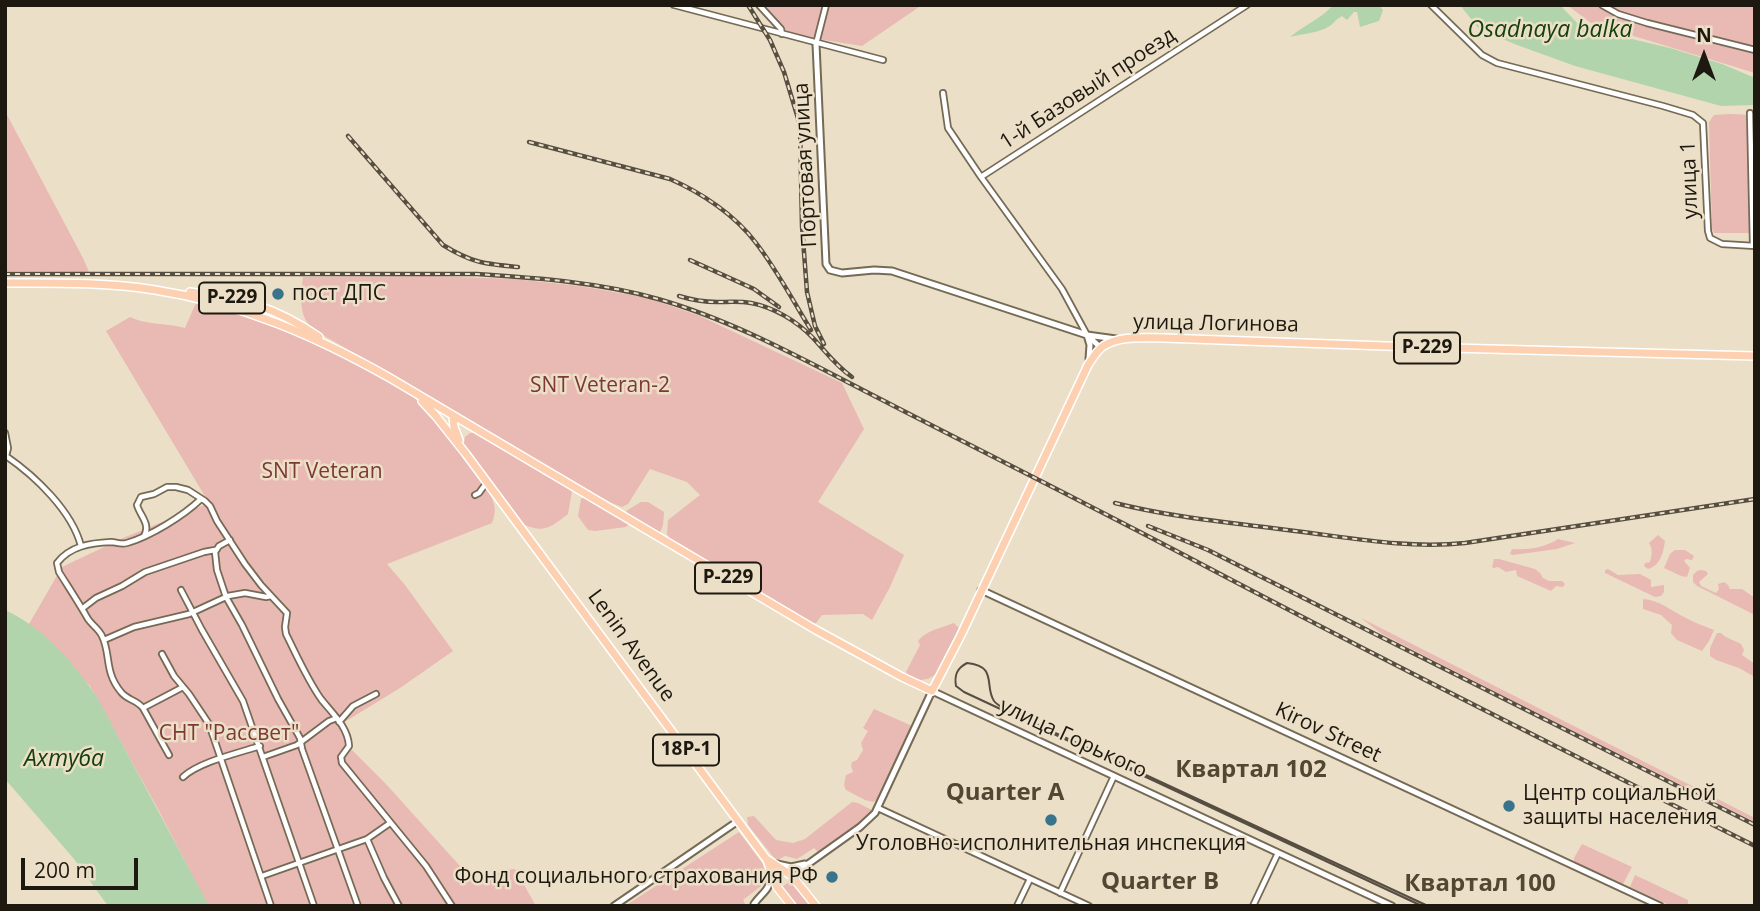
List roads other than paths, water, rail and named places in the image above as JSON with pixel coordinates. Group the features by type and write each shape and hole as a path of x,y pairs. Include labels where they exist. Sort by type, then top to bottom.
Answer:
{"main road":[{"name":"Р-229","path":"5,283 101,284 214,295 255,304 290,318 453,419 480,431 816,630 932,691"},
{"name":"Р-229","path":"155,289 252,313 340,350"},
{"path":"252,313 258,310 255,304"},
{"path":"263,317 261,312 267,308"},
{"name":"улица Логинова","path":"1101,348 1112,342 1144,338 1755,356"},
{"path":"932,691 1088,365 1101,348"},
{"name":"Lenin Avenue","path":"414,393 466,454 767,860 777,887 792,906"},
{"path":"449,433 446,420 453,419"},
{"name":"Lenin Avenue","path":"453,419 466,454"},
{"path":"461,444 464,434 480,431"},
{"name":"Lenin Avenue","path":"767,860 792,876 816,906"}],"street":[{"path":"674,5 883,60"},
{"path":"759,5 782,34"},
{"path":"816,44 826,5"},
{"name":"1-й Базовый проезд","path":"981,177 1247,5"},
{"name":"улица 1","path":"1431,5 1482,55 1497,63 1663,106 1693,115 1703,122 1710,238 1722,244 1754,246"},
{"path":"1602,5 1618,14 1647,23 1755,50"},
{"name":"Портовая улица","path":"816,44 828,267 834,272 842,273 892,271 1087,335 1101,348"},
{"path":"943,93 948,128 1062,289 1087,335 1091,353 1088,365"},
{"path":"1751,113 1754,246"},
{"path":"1087,335 1122,340"},
{"path":"5,433 8,449 6,456 50,494 78,536 81,546"},
{"path":"475,495 487,482"},
{"path":"144,536 146,525 137,505 141,498 171,486 188,490 210,506 245,564 287,613 286,634 320,698 347,735 350,744 341,757 342,763 426,866 452,906"},
{"path":"169,755 143,708 118,688 110,672 101,633 90,621 57,566 64,555 81,546 93,543 122,544 144,536 201,499"},
{"path":"83,608 96,598 145,572 215,550 230,540"},
{"path":"215,550 217,570 225,596 300,738 358,906"},
{"path":"181,590 237,689 260,746 314,906"},
{"name":"Kirov Street","path":"981,590 1660,906"},
{"path":"104,640 129,628 193,612 225,596 245,593 271,596"},
{"path":"162,654 174,676 207,719 271,906"},
{"path":"143,708 183,687"},
{"path":"798,883 797,877 801,869 871,818 878,808 932,691"},
{"name":"улица Горького","path":"932,691 1392,906"},
{"path":"263,757 289,748 376,694"},
{"path":"183,777 190,771 260,746"},
{"path":"1060,893 1114,776"},
{"path":"878,808 1088,906"},
{"path":"614,906 738,821"},
{"path":"262,876 367,839 390,823"},
{"path":"367,839 400,906"},
{"path":"1253,906 1278,853"},
{"path":"767,860 792,867 817,858"},
{"path":"753,905 769,886 767,860"},
{"path":"1017,906 1030,879"},
{"path":"753,905 768,893 778,891 783,894"}],"water":[{"path":"1333,5 1379,5 1383,10 1379,21 1360,27 1357,12 1354,12 1347,20 1342,16 1327,28 1290,37 1323,14"},
{"name":"Osadnaya balka","path":"1460,5 1560,5 1581,27 1670,48 1722,64 1755,78 1755,105 1721,106 1575,66 1479,29"},
{"name":"Ахтуба","path":"5,610 32,626 57,647 97,697 209,906 108,906 74,859 5,779"}],"tram line":[{"path":"1422,906 964,692 956,686 957,672 967,663 977,665 987,672 994,701 1008,711 1428,906"}],"railway":[{"path":"748,5 770,40 784,72 800,125 802,226 807,292 815,326 824,344"},
{"path":"348,136 443,245 479,262 518,267"},
{"path":"529,142 670,179 706,198 728,214 756,243 811,330"},
{"path":"690,260 754,289 779,307"},
{"path":"5,274 476,274 591,285 658,299 747,332 805,360 1410,673 1755,846"},
{"path":"679,296 707,302 751,303 776,311 807,332 836,364 852,377"},
{"path":"1115,503 1205,520 1422,545 1465,543 1755,499"},
{"path":"1148,526 1208,550 1755,825"}],"place":[{"name":"пост ДПС","path":"278,294"},
{"name":"Центр социальной защиты населения","path":"1509,806"},
{"name":"Уголовно-исполнительная инспекция","path":"1051,820"},
{"name":"Фонд социального страхования РФ","path":"832,877"}],"district":[{"name":"Квартал 102","path":"1251,770"},
{"name":"Quarter A","path":"1005,793"},
{"name":"Quarter B","path":"1160,882"},
{"name":"Квартал 100","path":"1480,884"}],"park label":[{"name":"SNT Veteran-2","path":"600,386"},
{"name":"SNT Veteran","path":"322,472"},
{"name":"СНТ \"Рассвет\"","path":"229,734"}]}
